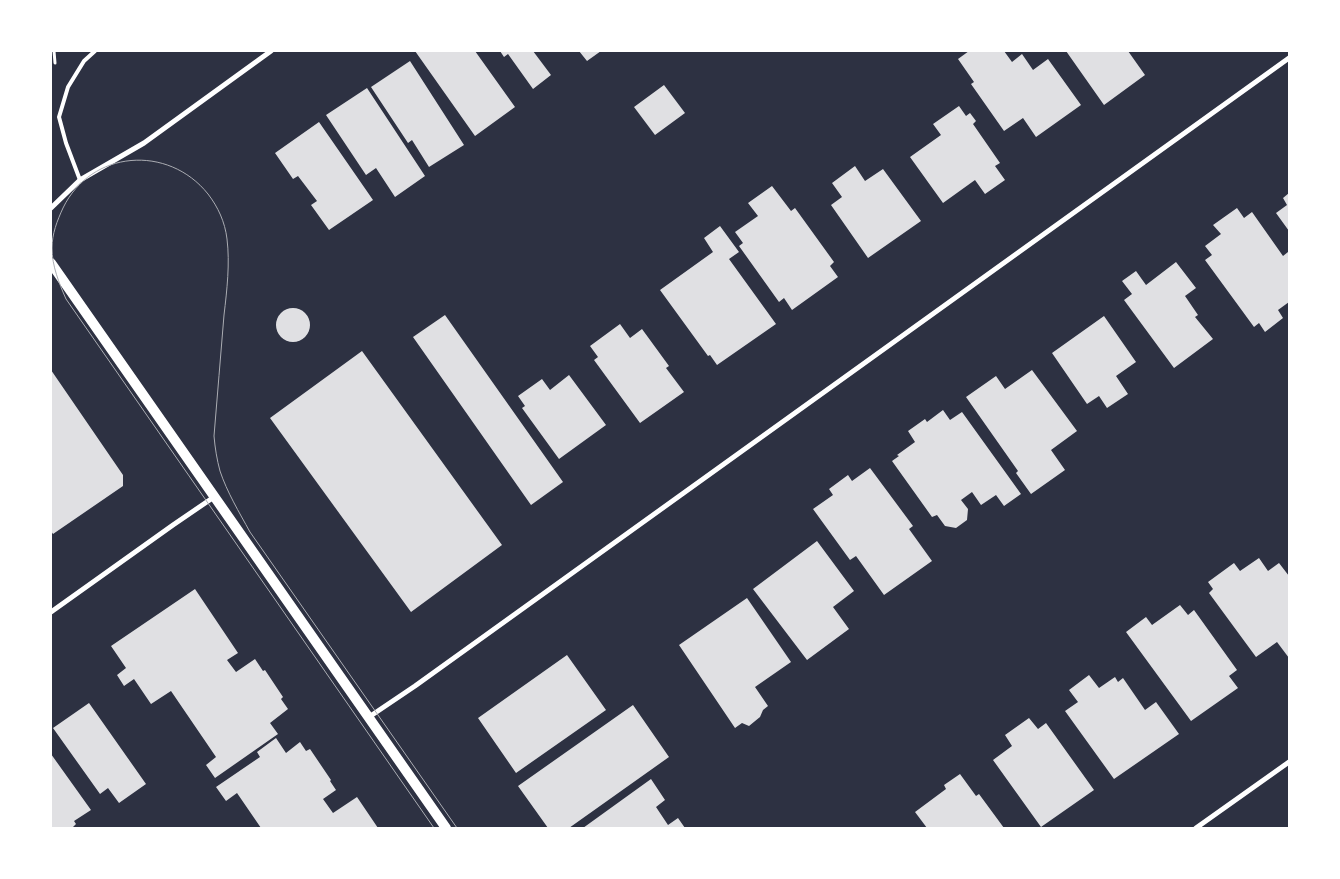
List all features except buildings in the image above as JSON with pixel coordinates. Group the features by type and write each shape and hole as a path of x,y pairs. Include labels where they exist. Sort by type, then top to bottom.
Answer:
{"main road":[{"path":"51,263 446,828"}],"street":[{"path":"51,208 80,180 144,143 271,51"},
{"path":"369,717 1289,58"},
{"path":"51,612 214,497"},
{"path":"1196,828 1289,762"}],"lane":[{"path":"80,180 66,143 60,117 68,88 84,61 95,51"}],"tram line":[{"path":"434,828 66,299 58,281 53,261 52,243 54,233 63,208 76,189 92,174 111,165 131,160 152,161 172,167 191,178 208,194 215,204 225,227 228,257 214,436 218,463 223,479 233,502 250,532 457,828"}]}
